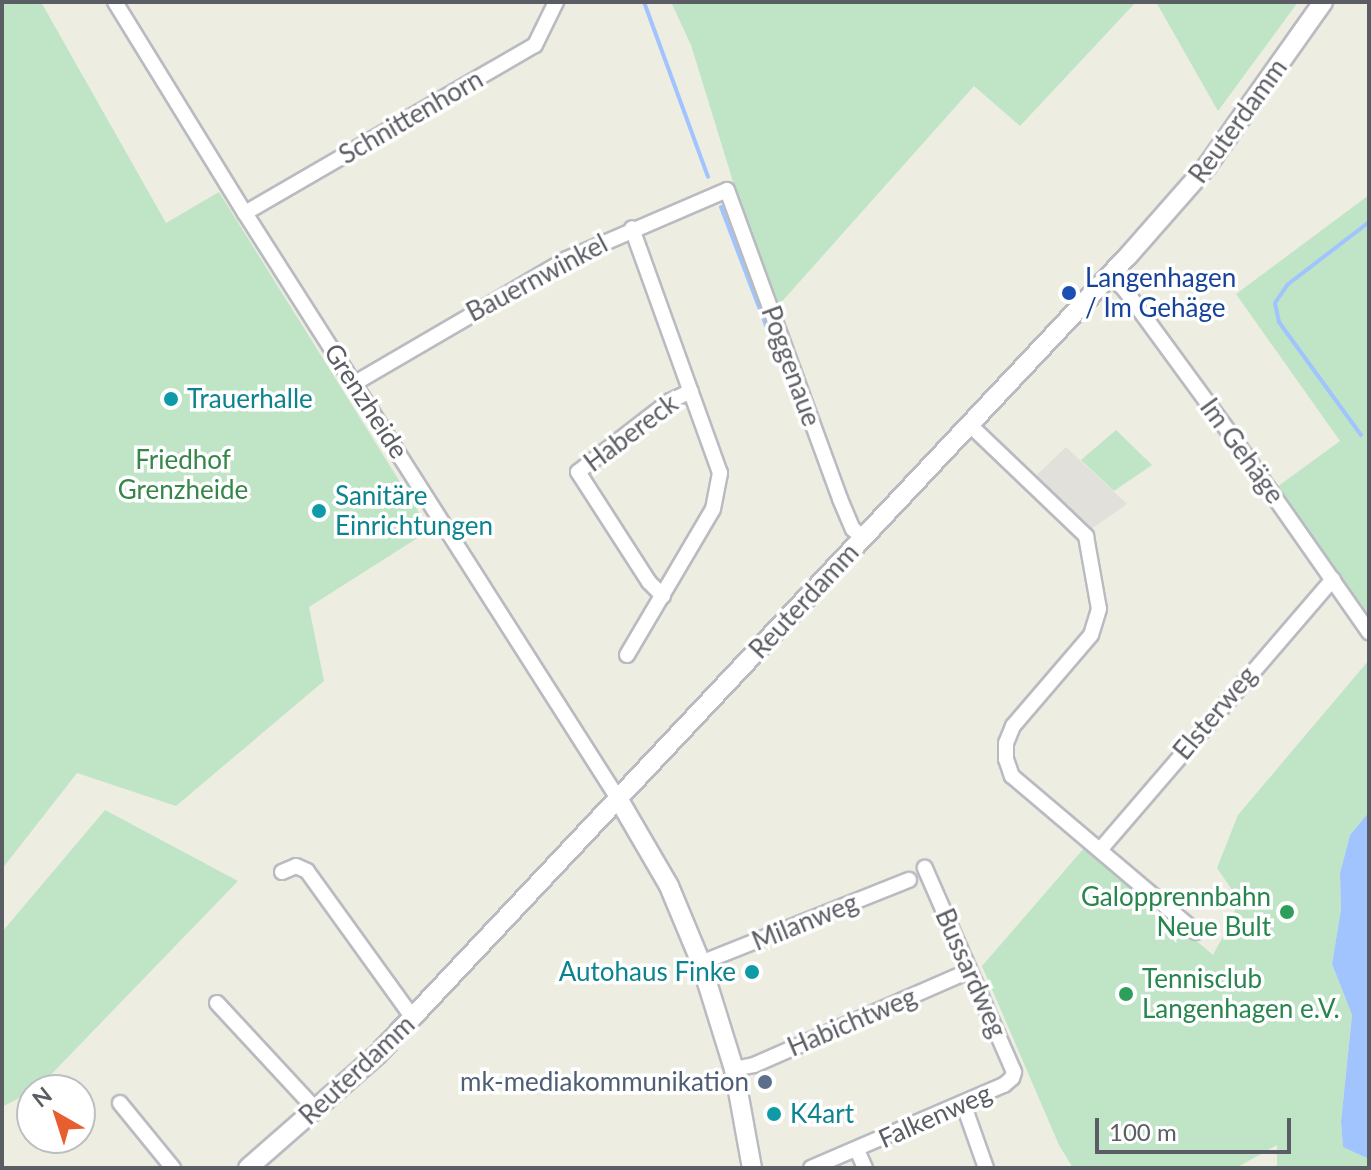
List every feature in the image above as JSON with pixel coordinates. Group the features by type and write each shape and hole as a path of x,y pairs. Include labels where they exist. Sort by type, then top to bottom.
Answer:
{"street":[{"name":"Grenzheide","path":"115,2 245,213 619,800"},
{"name":"Schnittenhorn","path":"245,213 535,45 556,2"},
{"name":"Reuterdamm","path":"248,1168 317,1111 413,1018 1110,275 1207,166 1323,2"},
{"name":"Bauernwinkel","path":"355,383 502,294 632,228 727,190"},
{"name":"Poggenaue","path":"727,190 840,499 853,529 863,538"},
{"name":"Habereck","path":"627,655 663,596 718,493 720,473 632,228"},
{"name":"Im Gehäge","path":"1110,275 1125,290 1231,435 1369,632"},
{"name":"Habereck","path":"663,596 640,569 578,472 670,401 691,391"},
{"path":"970,425 1082,531 1091,549 1099,609 1091,635 1013,726 1006,743 1006,759 1015,780 1196,932"},
{"name":"Elsterweg","path":"1100,850 1333,579"},
{"path":"619,800 669,886 701,963 734,1069 752,1168"},
{"path":"282,872 296,866 307,871 413,1018"},
{"name":"Bussardweg","path":"925,868 1014,1072 1012,1078"},
{"name":"Milanweg","path":"701,963 909,880"},
{"name":"Habichtweg","path":"734,1069 754,1065 969,971"},
{"path":"217,1003 317,1111"},
{"name":"Falkenweg","path":"811,1168 963,1103 1012,1078"},
{"path":"120,1103 173,1168"},
{"path":"963,1103 986,1168"},
{"path":"857,1150 865,1168"}],"shaded area":[{"path":"1066,447 1127,504 1090,530 1036,476"}],"green space":[{"name":"Friedhof Grenzheide","path":"2,2 41,2 166,223 219,192 430,530 309,607 324,681 176,806 77,773 2,869"},
{"path":"671,2 1136,2 1020,126 974,86 778,306 743,214 691,45"},
{"path":"1156,2 1298,2 1218,111"},
{"path":"1369,195 1369,616 1277,487 1340,441 1236,294"},
{"path":"1116,430 1152,465 1114,491 1081,460"},
{"path":"1369,660 1369,812 1350,835 1340,873 1341,909 1332,964 1352,1015 1341,1122 1343,1146 1369,1159 1369,1168 1277,1168 1277,1145 1236,1168 1073,1168 1059,1145 982,966 1085,847 1213,955 1234,916 1236,896 1217,868 1238,815"},
{"path":"105,810 238,881 52,1074 16,1074 16,1100 2,1107 2,932"}],"water":[{"path":"1369,812 1369,1159 1343,1147 1341,1122 1352,1015 1332,964 1341,909 1340,873 1350,835"}],"waterway":[{"path":"644,2 708,177"},
{"path":"721,207 780,362"},
{"path":"1361,435 1279,322 1275,303 1287,285 1369,222"}],"place":[{"name":"Langenhagen / Im Gehäge","path":"1069,293"},
{"name":"Trauerhalle","path":"171,399"},
{"name":"Sanitäre Einrichtungen","path":"319,511"},
{"name":"Galopprennbahn Neue Bult","path":"1287,912"},
{"name":"Autohaus Finke","path":"752,972"},
{"name":"Tennisclub Langenhagen e.V.","path":"1126,994"},
{"name":"mk-mediakommunikation","path":"765,1082"},
{"name":"K4art","path":"774,1114"}]}
